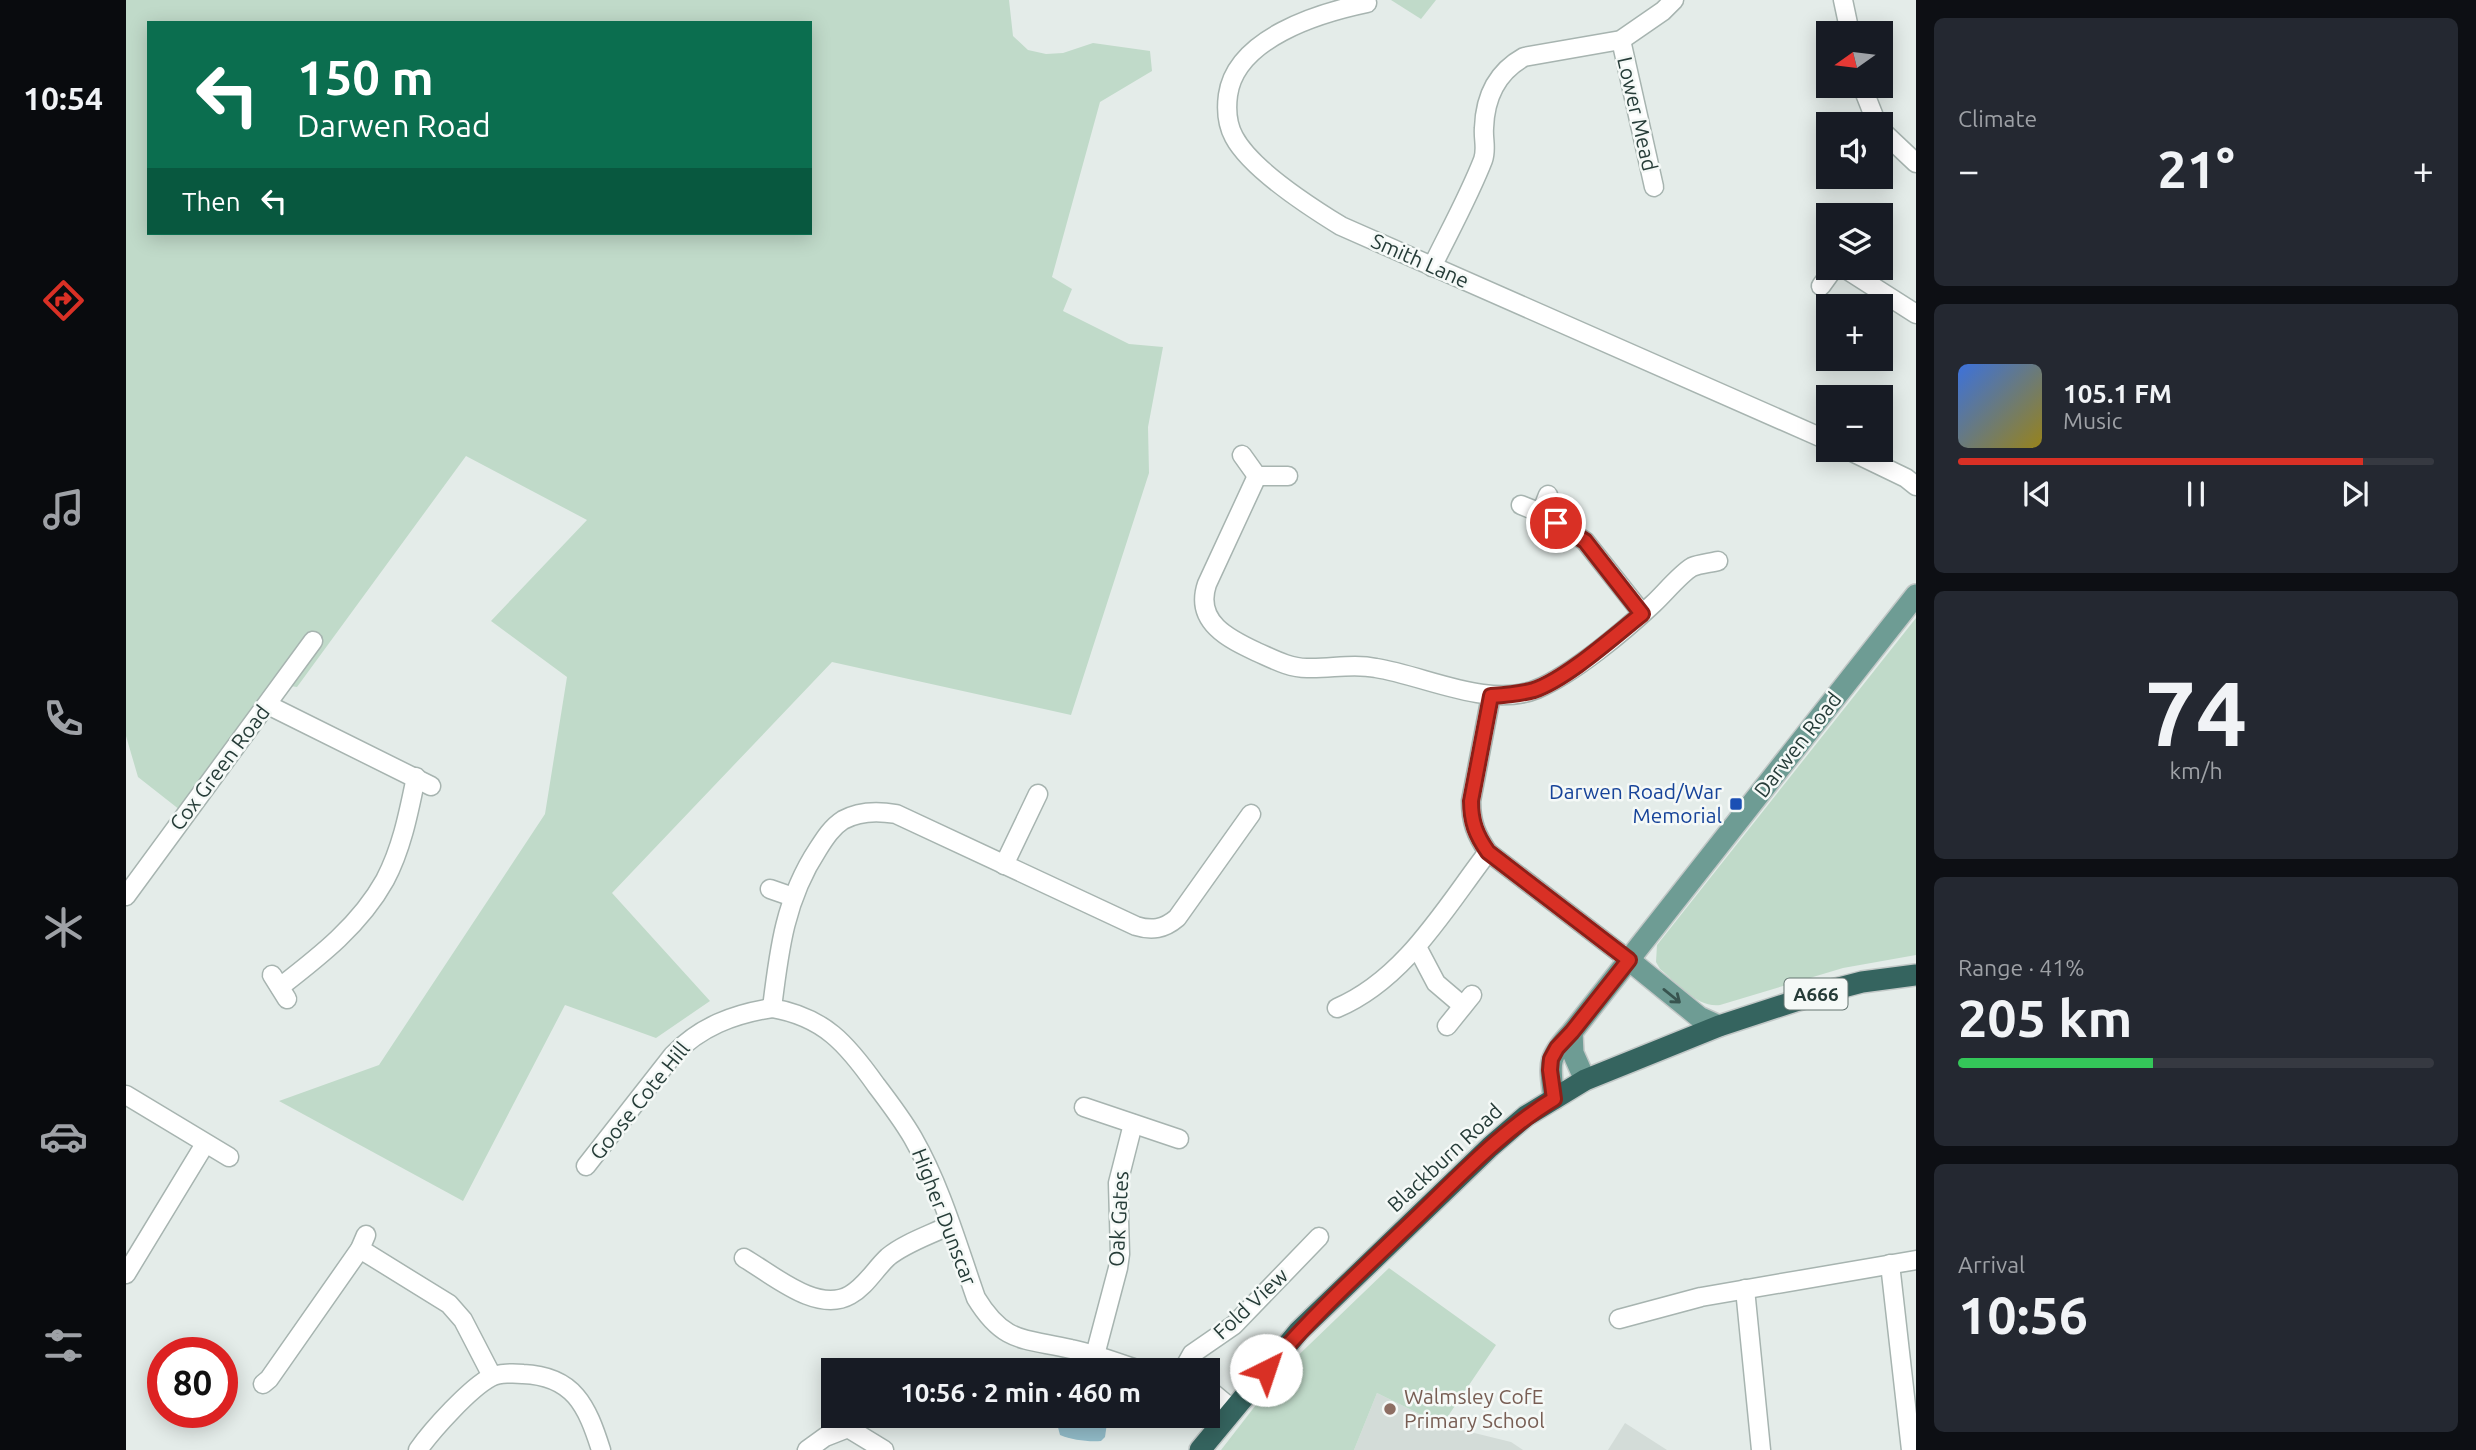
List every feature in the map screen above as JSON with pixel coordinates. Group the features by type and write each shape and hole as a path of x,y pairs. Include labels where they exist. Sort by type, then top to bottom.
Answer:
{"highway":[{"name":"Blackburn Road","path":"1200,1450 1299,1331 1490,1147 1526,1116 1585,1080 1719,1026 1831,990 1862,982 1916,975"}],"main road":[{"name":"Darwen Road","path":"1554,1099 1551,1059 1557,1048 1916,595"},
{"path":"1629,960 1699,1017 1719,1026"},
{"path":"1572,1032 1573,1053 1585,1080"}],"street":[{"path":"1433,267 1484,157 1486,111 1492,88 1499,76 1511,64 1524,57 1621,40 1663,11 1674,0"},
{"path":"1843,0 1847,21"},
{"name":"Smith Lane","path":"1368,7 1325,15 1294,27 1258,46 1245,57 1229,87 1227,117 1234,137 1246,154 1286,188 1341,226 1816,435"},
{"name":"Lower Mead","path":"1621,40 1650,188"},
{"path":"1893,143 1916,163"},
{"path":"1821,286 1823,280"},
{"path":"1863,280 1916,314"},
{"path":"1242,455 1257,476"},
{"path":"1873,462 1906,478 1916,486"},
{"path":"1257,476 1288,476"},
{"path":"1257,476 1203,594 1207,613 1222,633 1293,667 1376,667 1491,696 1518,694 1552,681 1599,649 1642,614 1687,561 1718,561"},
{"path":"1541,513 1548,495"},
{"path":"1521,505 1541,513 1585,541 1642,614"},
{"name":"Cox Green Road","path":"126,896 313,641"},
{"path":"1491,696 1471,801 1471,817 1476,835 1488,852 1629,960"},
{"path":"268,705 424,781 386,878 368,906 321,955 280,987"},
{"path":"1004,865 1038,794"},
{"path":"772,1009 784,923 793,897 814,855 828,834 844,820 879,811 896,814 1136,926 1158,929 1177,918 1251,814"},
{"path":"1337,1008 1355,1000 1393,970 1416,947 1488,852"},
{"path":"770,889 793,897"},
{"path":"1416,947 1436,983 1467,1001 1447,1026"},
{"name":"Goose Cote Hill","path":"586,1166 686,1042 727,1018 772,1009"},
{"name":"Higher Dunscar","path":"772,1009 790,1012 811,1021 832,1033 851,1050 913,1138 928,1169 976,1298 986,1314 999,1327 1016,1337 1104,1358"},
{"path":"126,1095 229,1157"},
{"path":"1084,1107 1179,1139"},
{"name":"Oak Gates","path":"1095,1355 1118,1268 1118,1183 1133,1124"},
{"path":"126,1274 205,1144"},
{"path":"757,1259 811,1298 839,1300 861,1287 895,1251 950,1225"},
{"name":"Fold View","path":"1190,1358 1234,1325 1319,1237"},
{"path":"263,1384 363,1242 449,1304 463,1321 492,1376"},
{"path":"1619,1319 1701,1297 1916,1260"},
{"path":"1890,1264 1910,1450"},
{"path":"1745,1289 1761,1450"},
{"path":"418,1450 438,1426 492,1376 518,1373 538,1374 570,1388 581,1401 601,1450"},
{"path":"1220,1399 1232,1409"},
{"path":"807,1450 825,1437 848,1428 876,1446"},
{"path":"851,1450 876,1446"}],"shaded area":[{"name":"Walmsley CofE Primary School","path":"1377,1393 1442,1425 1511,1442 1523,1450 1354,1450"},
{"path":"1625,1423 1667,1450 1608,1450"}],"green space":[{"path":"126,0 1009,0 1013,36 1028,50 1046,54 1063,53 1093,43 1150,51 1152,71 1100,102 1052,277 1072,289 1063,311 1129,344 1163,347 1148,427 1149,473 1071,715 832,662 612,893 710,1001 656,1038 565,1005 463,1201 279,1101 379,1065 545,814 567,677 491,621 587,520 466,456 297,687 277,684 180,810 138,777 126,736"},
{"path":"1391,0 1436,0 1421,19"},
{"path":"1916,618 1916,955 1843,968 1720,1005 1695,999 1660,969 1656,962 1657,945"},
{"path":"1389,1268 1496,1345 1442,1425 1377,1393 1354,1450 1221,1450 1283,1370"}],"water":[{"path":"1058,1428 1106,1428 1105,1437 1101,1441 1060,1435"}],"place":[{"name":"Darwen Road/War Memorial","path":"1736,804"},
{"name":"Walmsley CofE Primary School","path":"1390,1409"}],"route":[{"path":"1266,1370 1299,1331 1490,1147 1526,1116 1554,1099 1551,1059 1629,960 1488,852 1476,835 1471,817 1471,801 1491,696 1518,694 1552,681 1599,649 1642,614 1595,551 1585,541 1556,523"}]}
